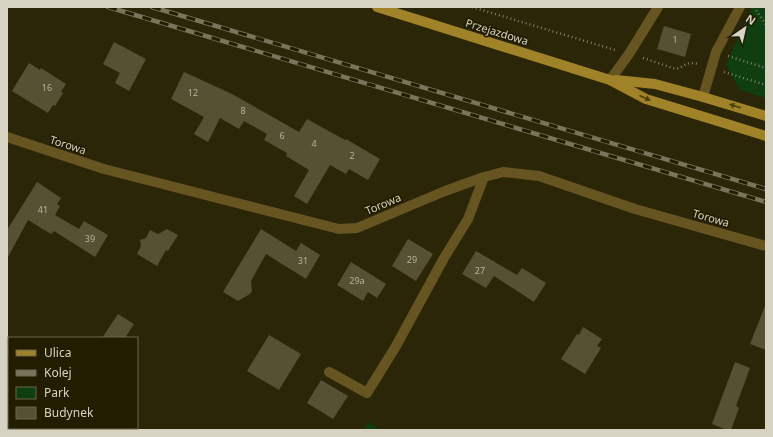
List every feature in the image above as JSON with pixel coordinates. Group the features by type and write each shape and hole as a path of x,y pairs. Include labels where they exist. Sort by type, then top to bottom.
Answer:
{"main road":[{"name":"Przejazdowa","path":"376,7 610,80 646,99 766,136"},
{"name":"Przejazdowa","path":"610,80 656,84 703,96 766,116"}],"street":[{"path":"610,80 629,54 658,7"},
{"path":"703,96 710,68 716,52 740,7"},
{"name":"Torowa","path":"7,137 104,169 339,229 357,228 445,191 503,172 539,176 635,209 766,246"},
{"path":"330,372 367,393 396,346 444,258 468,219 484,177"}],"path":[{"path":"472,7 676,69 682,68 686,64 692,62 694,63"},
{"path":"754,7 766,25"},
{"path":"716,52 766,68"},
{"path":"710,68 766,85"}],"green space":[{"path":"752,7 766,9 766,98 740,90 726,65"},
{"path":"368,422 380,430 364,430"},
{"path":"130,429 132,430 74,430"}],"building":[{"path":"664,26 691,34 685,57 657,49"},
{"path":"114,42 146,59 129,91 115,83 120,73 103,64"},
{"path":"29,63 40,70 41,68 66,84 61,92 63,93 55,106 53,105 48,113 12,91"},
{"path":"184,72 232,94 299,132 307,119 345,140 346,139 380,159 368,180 349,169 346,174 330,165 307,204 294,196 309,170 286,156 287,153 264,140 267,134 244,121 239,129 220,118 208,142 194,134 204,117 171,99"},
{"path":"37,182 61,198 57,204 60,206 55,215 79,229 84,221 108,235 95,257 54,231 51,234 28,220 7,259 7,230"},
{"path":"167,229 178,235 168,251 166,250 157,266 137,254 141,246 140,240 146,238 150,230 158,234"},
{"path":"261,229 296,251 301,243 320,255 306,279 266,254 251,281 252,291 250,294 238,301 223,292"},
{"path":"408,239 433,254 416,281 392,266"},
{"path":"476,251 517,275 522,268 546,283 534,302 494,276 486,288 462,274"},
{"path":"351,262 386,284 377,298 368,292 363,301 337,285"},
{"path":"766,306 766,350 750,344"},
{"path":"118,314 134,324 126,337 103,337"},
{"path":"583,327 602,339 597,346 601,348 585,374 561,359 577,334 579,335"},
{"path":"269,335 301,354 279,390 247,371"},
{"path":"735,362 750,368 736,406 739,408 731,430 727,430 712,424"},
{"path":"321,380 348,396 333,419 307,403"}],"railway":[{"path":"108,7 766,202"},
{"path":"152,7 766,189"}]}
